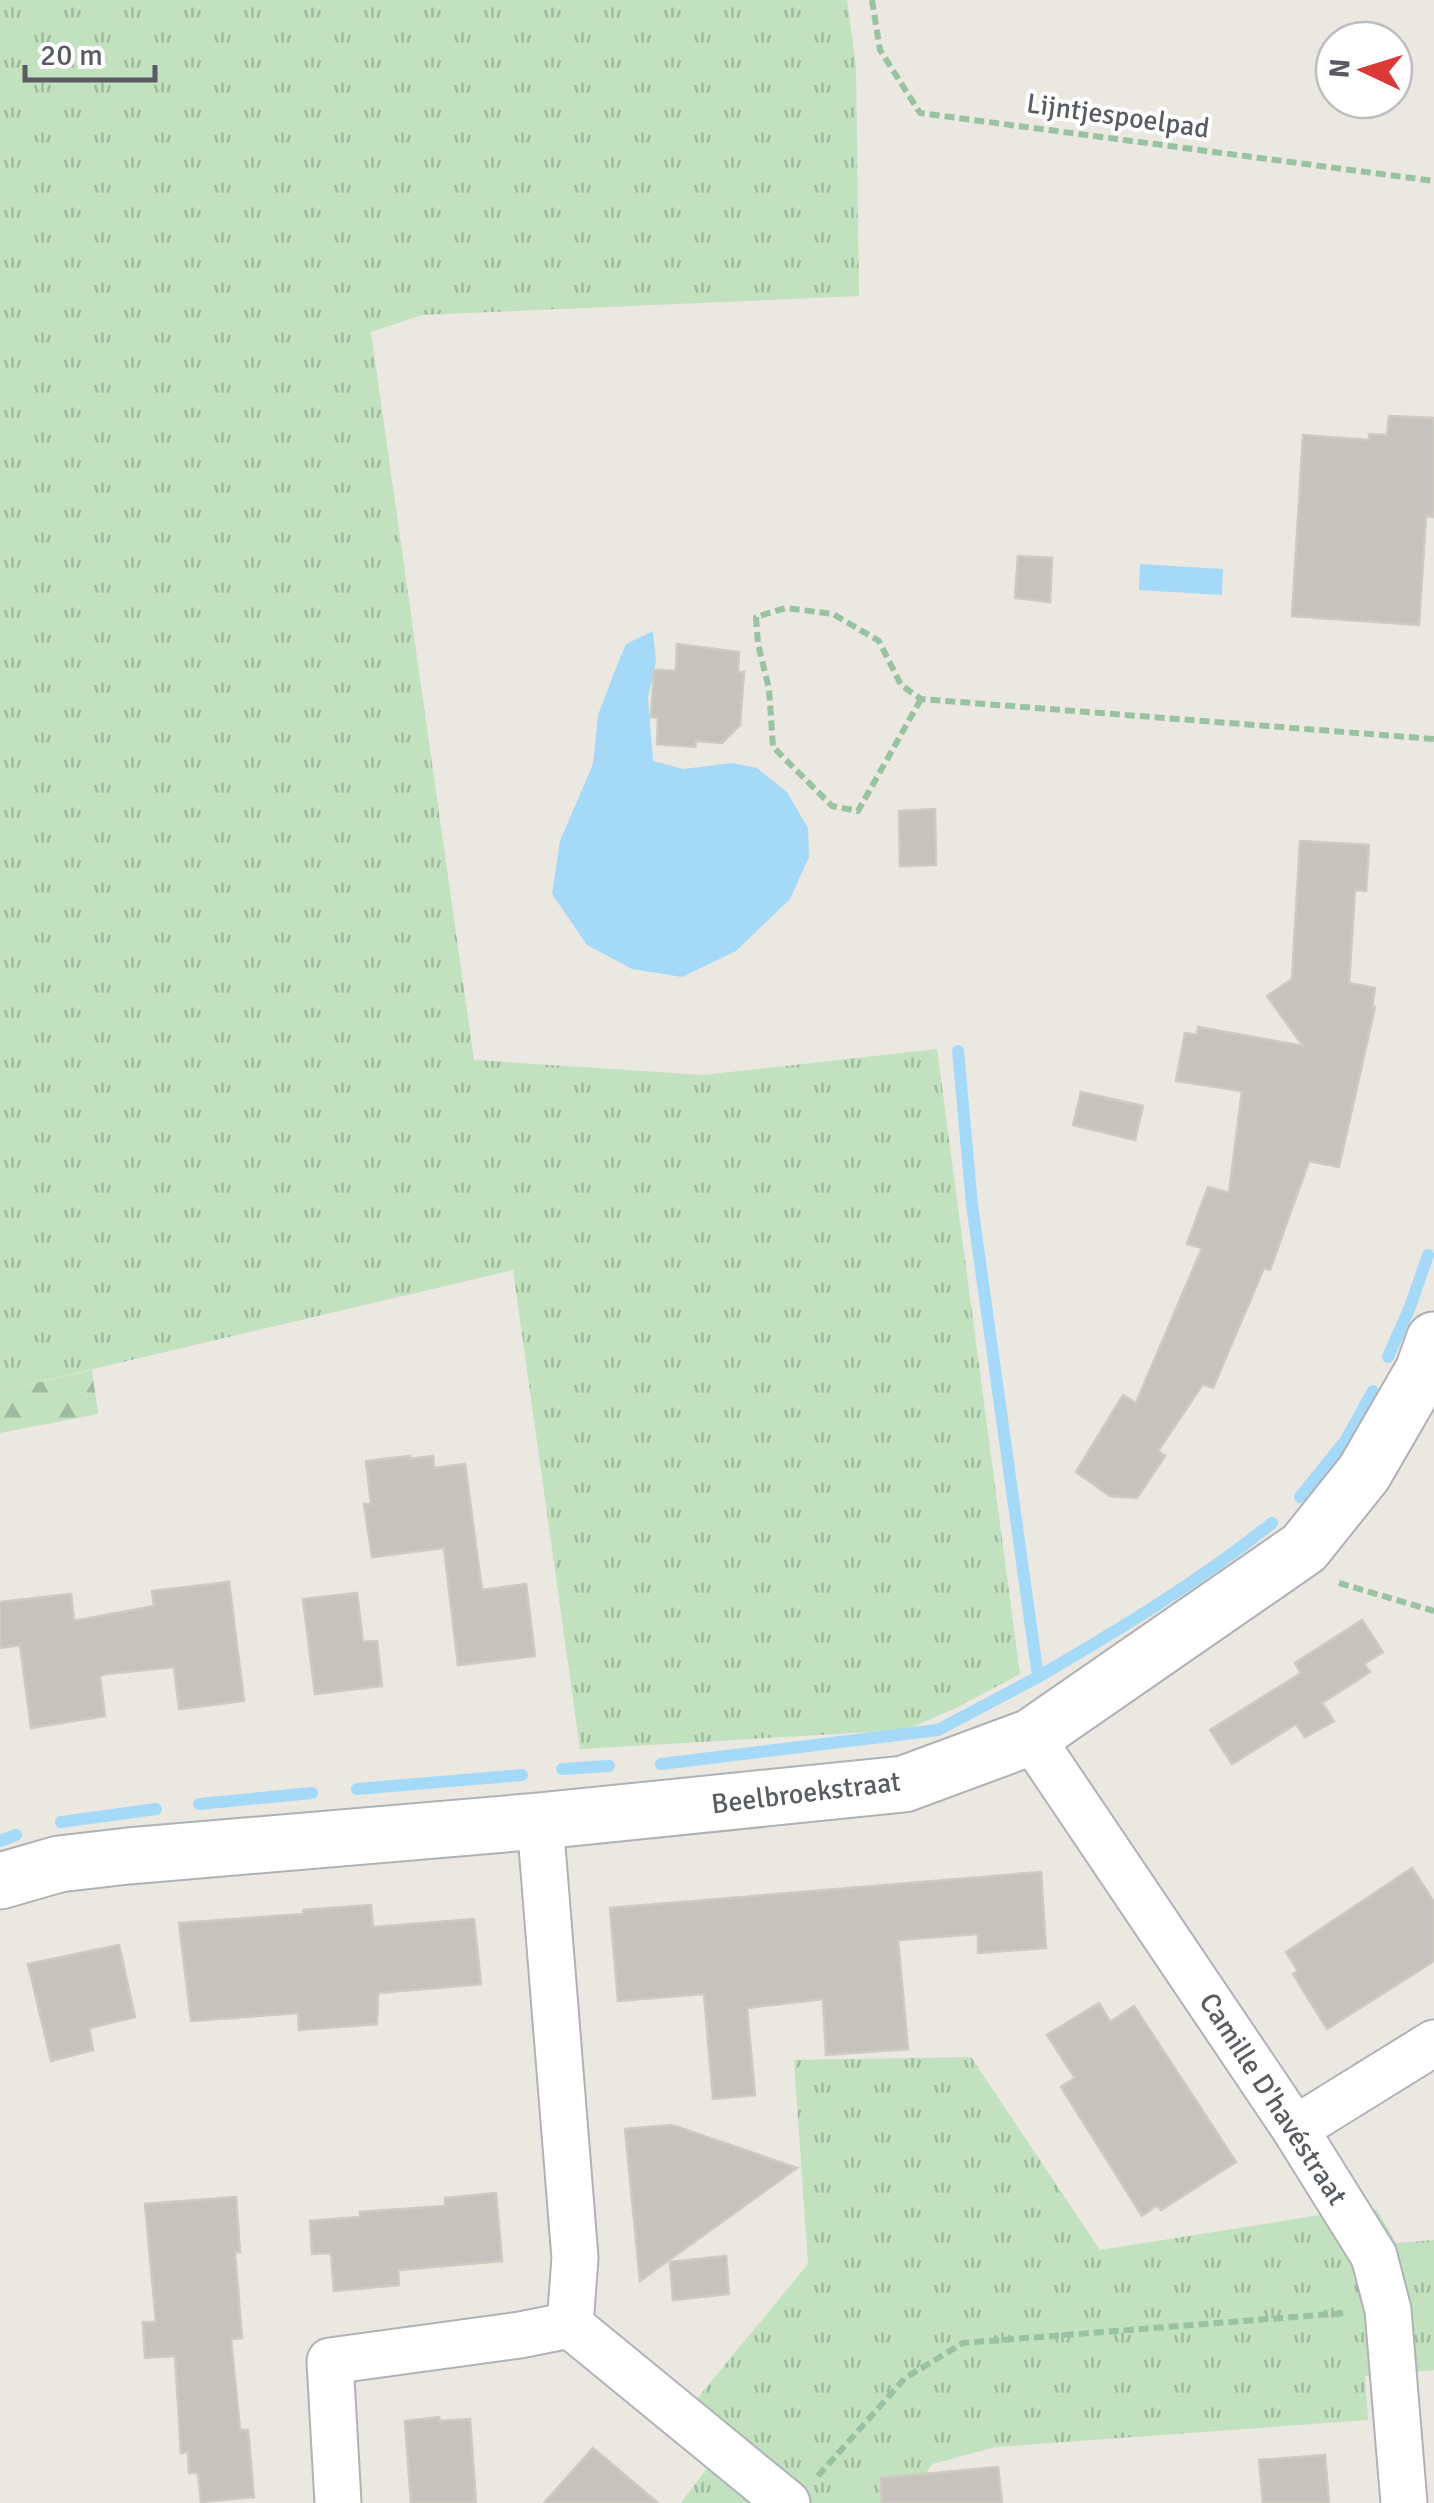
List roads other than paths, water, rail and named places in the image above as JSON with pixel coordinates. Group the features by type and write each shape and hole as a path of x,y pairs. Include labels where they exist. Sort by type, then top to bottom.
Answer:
{"street":[{"name":"Beelbroekstraat","path":"0,1881 59,1864 128,1856 540,1821 904,1784 1032,1736 1304,1548 1364,1474 1423,1371 1434,1340"},
{"name":"Camille D'havéstraat","path":"1032,1736 1295,2129 1374,2256 1388,2310 1404,2503"},
{"path":"540,1821 575,2258 570,2325"},
{"path":"1295,2129 1434,2043"},
{"path":"338,2503 330,2360 570,2325 802,2490"}],"water":[{"path":"1140,564 1223,569 1222,595 1139,590"},
{"path":"653,631 656,662 648,697 653,761 683,769 732,763 757,768 787,792 808,828 809,857 790,899 736,951 682,977 632,969 587,945 552,894 560,841 593,764 598,715 614,673 626,644"}],"waterway":[{"path":"661,1764 938,1730 1038,1677 972,1205 958,1051"},
{"path":"1388,1357 1428,1255"},
{"path":"1300,1497 1346,1440 1373,1391"},
{"path":"1038,1677 1158,1604 1272,1523"},
{"path":"562,1769 609,1766"},
{"path":"357,1789 522,1775"},
{"path":"199,1804 312,1793"},
{"path":"61,1822 156,1809"},
{"path":"0,1841 16,1835"}]}
